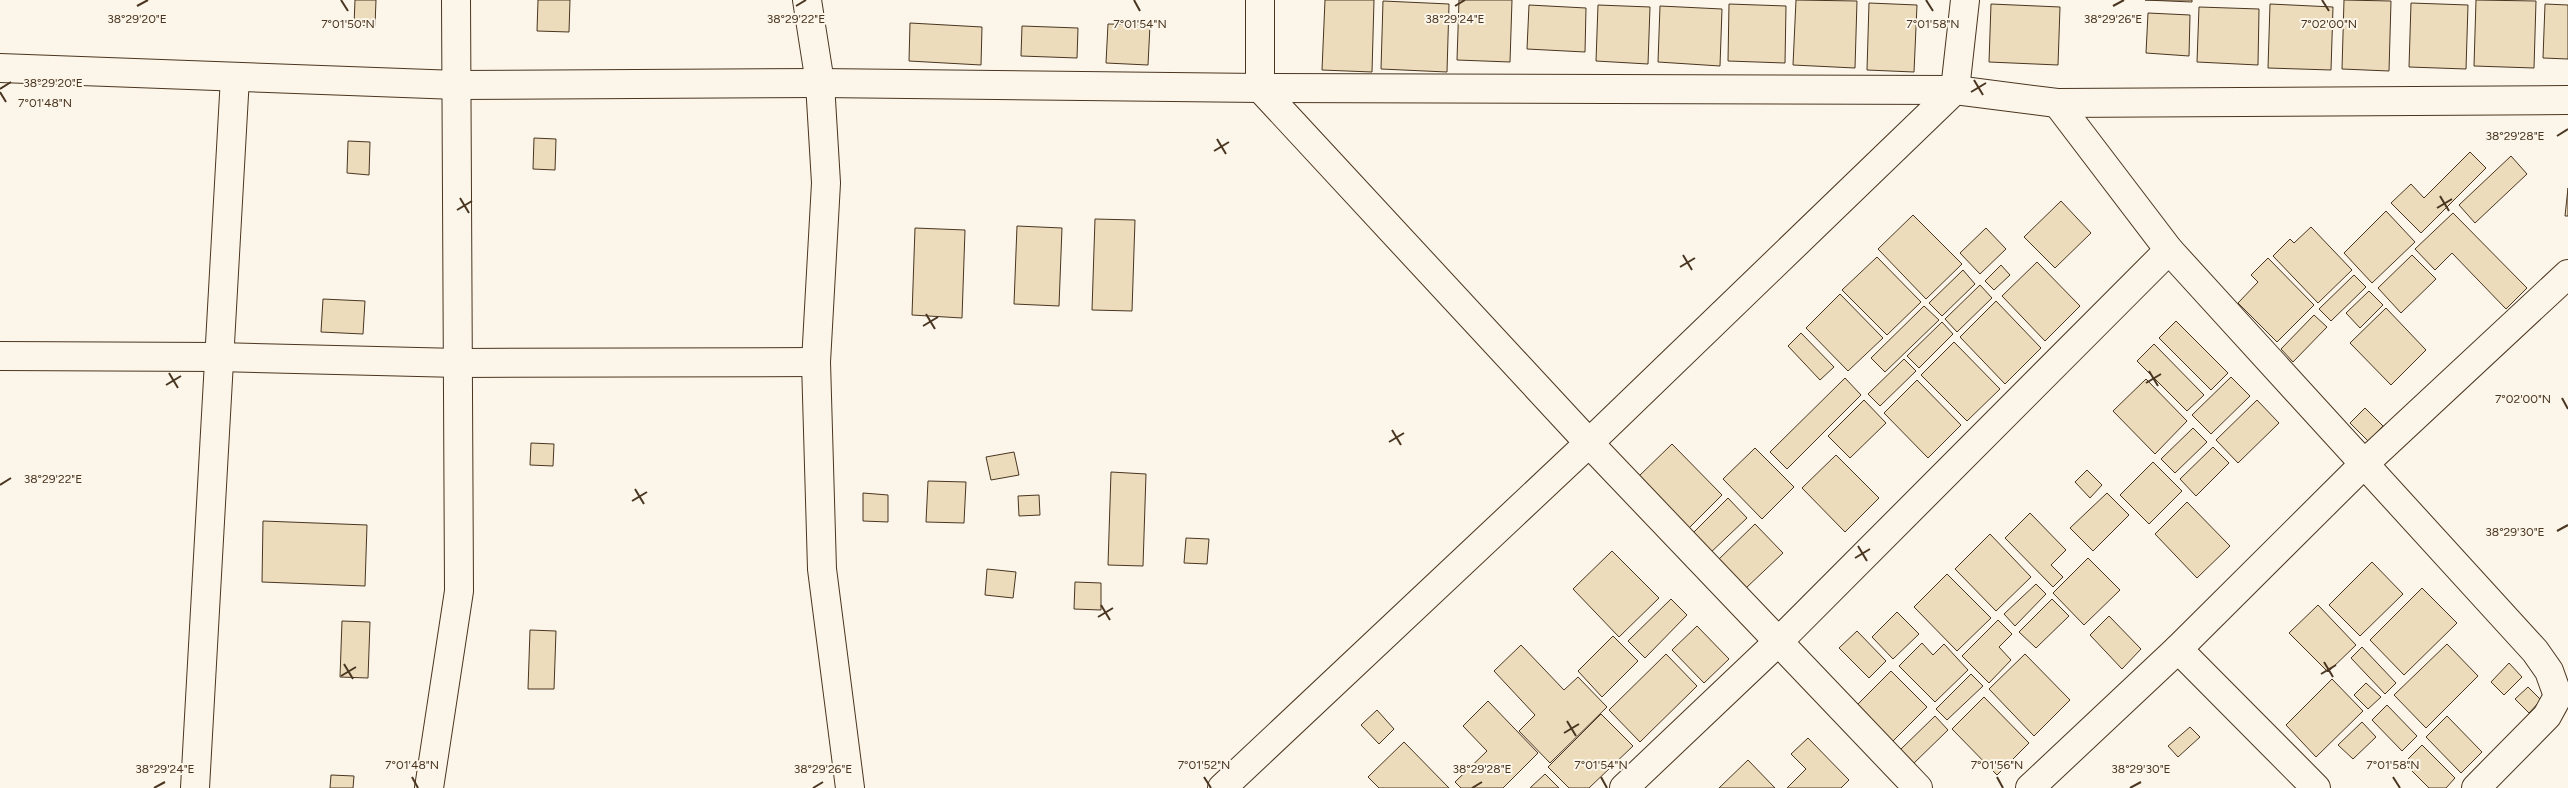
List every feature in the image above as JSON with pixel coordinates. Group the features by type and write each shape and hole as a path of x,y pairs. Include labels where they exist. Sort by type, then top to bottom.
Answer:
{"street":[{"path":"430,788 459,591 456,0"},
{"path":"807,0 820,82 826,183 816,362 822,569 850,788"},
{"path":"1260,0 1260,88 1589,443 1918,788"},
{"path":"1222,788 1589,443 1955,90 1965,0"},
{"path":"0,68 457,85 820,82 1260,88 1955,90 2057,103 2568,100"},
{"path":"195,788 235,77"},
{"path":"2057,103 2169,250 2535,651 2549,671 2558,696 2548,716 2476,788"},
{"path":"1624,788 1779,641 2169,250"},
{"path":"2030,788 2178,649 2364,464 2568,274"},
{"path":"0,356 218,357 458,363 816,362"},
{"path":"2178,649 2316,788"}],"building":[{"path":"355,0 376,0 375,26 354,25"},
{"path":"538,0 570,0 569,32 537,31"},
{"path":"1325,0 1374,0 1372,72 1322,70"},
{"path":"1459,0 1512,0 1510,62 1457,60"},
{"path":"1796,0 1857,1 1855,68 1793,65"},
{"path":"2145,0 2192,0 2192,2"},
{"path":"2344,0 2391,1 2389,71 2342,69"},
{"path":"2476,0 2536,1 2534,68 2474,66"},
{"path":"1383,1 1449,4 1447,72 1381,69"},
{"path":"1869,3 1917,5 1914,72 1867,70"},
{"path":"2411,3 2468,5 2466,69 2409,67"},
{"path":"1729,4 1786,6 1785,63 1728,61"},
{"path":"1991,4 2060,7 2058,65 1989,62"},
{"path":"2270,4 2333,7 2331,70 2268,68"},
{"path":"2545,4 2568,5 2568,59 2543,58"},
{"path":"1529,5 1586,8 1585,52 1527,49"},
{"path":"1598,5 1650,7 1648,64 1596,61"},
{"path":"1660,6 1722,9 1720,66 1658,62"},
{"path":"2199,7 2259,9 2258,65 2197,62"},
{"path":"2148,13 2190,15 2189,56 2146,53"},
{"path":"910,23 982,27 981,65 909,61"},
{"path":"1108,24 1150,25 1148,65 1106,63"},
{"path":"1022,26 1078,28 1077,58 1021,56"},
{"path":"534,138 556,139 555,170 533,169"},
{"path":"348,141 370,142 369,175 347,173"},
{"path":"2470,152 2486,168 2421,233 2391,203 2411,184 2424,198"},
{"path":"2511,156 2527,174 2475,223 2459,205"},
{"path":"2568,188 2568,216 2565,216"},
{"path":"2061,201 2091,233 2055,268 2024,237"},
{"path":"2386,211 2415,242 2372,283 2344,253"},
{"path":"2453,213 2527,288 2506,309 2452,253 2435,270 2415,249"},
{"path":"1913,215 1962,264 1926,299 1878,249"},
{"path":"1095,219 1135,220 1132,311 1092,310"},
{"path":"1017,226 1062,228 1059,306 1014,304"},
{"path":"2311,227 2352,270 2318,303 2273,256 2290,239 2294,243"},
{"path":"915,228 965,230 962,318 912,315"},
{"path":"1986,228 2006,249 1980,274 1960,253"},
{"path":"2412,255 2436,279 2401,313 2378,288"},
{"path":"1877,257 1921,302 1887,335 1842,290"},
{"path":"2268,258 2314,305 2277,342 2238,303 2258,282 2251,275"},
{"path":"2037,262 2080,306 2045,341 2002,296"},
{"path":"2001,265 2010,275 1994,290 1985,281"},
{"path":"1963,270 1975,284 1942,316 1929,303"},
{"path":"2354,275 2366,287 2331,321 2319,309"},
{"path":"1980,285 1992,298 1957,332 1945,319"},
{"path":"2369,291 2383,305 2360,328 2346,313"},
{"path":"1840,294 1883,338 1848,371 1806,328"},
{"path":"323,299 365,301 363,334 321,332"},
{"path":"1996,301 2041,348 2005,384 1960,337"},
{"path":"1924,306 1939,320 1885,372 1871,358"},
{"path":"2386,308 2426,350 2391,385 2350,343"},
{"path":"2314,315 2327,327 2293,362 2281,349"},
{"path":"2176,321 2228,373 2211,390 2159,338"},
{"path":"1942,322 1953,334 1919,368 1907,356"},
{"path":"1801,333 1834,367 1820,380 1788,346"},
{"path":"1954,342 2000,389 1967,421 1921,375"},
{"path":"2154,344 2204,395 2187,411 2137,361"},
{"path":"1904,359 1916,371 1880,406 1868,394"},
{"path":"2231,377 2250,396 2211,434 2192,415"},
{"path":"1845,378 1861,395 1787,469 1770,452"},
{"path":"2146,379 2187,421 2155,454 2113,411"},
{"path":"1917,380 1961,425 1928,458 1884,413"},
{"path":"1864,400 1886,423 1850,458 1828,436"},
{"path":"2257,400 2279,423 2238,463 2216,440"},
{"path":"2365,408 2383,426 2368,441 2350,423"},
{"path":"2193,428 2207,442 2175,473 2161,459"},
{"path":"531,443 554,444 553,466 530,465"},
{"path":"1672,444 1722,495 1688,529 1638,477"},
{"path":"2213,447 2229,463 2196,496 2180,479"},
{"path":"1755,448 1794,487 1762,519 1723,479"},
{"path":"1014,452 1019,475 991,480 986,457"},
{"path":"1836,455 1879,498 1845,532 1802,488"},
{"path":"2153,462 2182,491 2149,524 2120,495"},
{"path":"2087,470 2102,485 2090,498 2075,482"},
{"path":"1111,472 1146,474 1143,566 1108,565"},
{"path":"928,481 966,482 964,523 926,522"},
{"path":"863,493 888,495 888,522 863,521"},
{"path":"2107,493 2129,515 2093,551 2070,528"},
{"path":"1039,495 1040,515 1019,516 1018,496"},
{"path":"1728,498 1747,518 1708,555 1690,536"},
{"path":"2187,502 2230,546 2197,578 2155,534"},
{"path":"2030,513 2066,550 2051,565 2063,577 2053,587 2005,538"},
{"path":"263,521 367,525 365,586 262,582"},
{"path":"1755,524 1783,553 1746,588 1718,560"},
{"path":"1990,534 2031,577 1996,611 1955,569"},
{"path":"1186,538 1209,539 1207,564 1184,563"},
{"path":"1612,551 1659,598 1619,637 1573,589"},
{"path":"2088,558 2120,590 2084,625 2053,593"},
{"path":"2372,562 2403,594 2360,636 2329,605"},
{"path":"987,569 1016,572 1013,598 985,595"},
{"path":"1947,574 1991,618 1957,651 1914,607"},
{"path":"1075,582 1101,583 1101,610 1074,609"},
{"path":"2036,584 2046,594 2015,626 2004,614"},
{"path":"2422,588 2457,623 2404,675 2370,640"},
{"path":"1671,599 1687,615 1645,658 1628,641"},
{"path":"2052,599 2069,616 2036,648 2019,632"},
{"path":"2318,605 2356,645 2328,672 2289,633"},
{"path":"1897,612 1919,634 1893,659 1872,637"},
{"path":"2109,616 2141,649 2122,669 2090,635"},
{"path":"1998,620 2012,634 1999,647 2011,660 1989,683 1962,656"},
{"path":"342,621 370,622 368,678 340,677"},
{"path":"1697,626 1729,659 1704,683 1672,650"},
{"path":"530,630 556,631 554,689 528,689"},
{"path":"1857,631 1886,661 1869,678 1839,648"},
{"path":"1613,636 1638,661 1602,697 1578,671"},
{"path":"1922,643 1933,655 1944,644 1968,670 1935,702 1899,666"},
{"path":"2447,644 2478,676 2426,728 2394,695"},
{"path":"1521,645 1564,690 1578,677 1607,707 1550,763 1519,731 1535,715 1494,671"},
{"path":"2362,647 2396,683 2385,694 2351,658"},
{"path":"1666,654 1697,686 1640,742 1609,710"},
{"path":"2025,654 2070,700 2034,736 1989,689"},
{"path":"2509,663 2522,677 2504,695 2491,682"},
{"path":"1891,671 1927,707 1891,743 1856,706"},
{"path":"1971,674 1983,686 1947,720 1936,709"},
{"path":"2332,679 2363,711 2316,757 2286,725"},
{"path":"2366,683 2381,697 2368,709 2354,695"},
{"path":"2528,687 2541,700 2529,713 2515,699"},
{"path":"1984,697 2029,743 1997,775 1952,729"},
{"path":"1488,701 1538,753 1503,788 1461,788 1455,782 1487,751 1463,726"},
{"path":"2387,705 2417,736 2402,751 2372,720"},
{"path":"1377,710 1394,729 1379,744 1361,725"},
{"path":"1601,714 1633,746 1589,788 1569,788 1548,767"},
{"path":"1935,716 1948,730 1912,765 1899,751"},
{"path":"2447,716 2482,752 2461,773 2426,737"},
{"path":"2362,722 2376,737 2353,759 2338,745"},
{"path":"2190,727 2200,737 2178,757 2168,746"},
{"path":"1808,738 1849,780 1841,788 1787,788 1806,769 1791,754"},
{"path":"1404,742 1449,788 1379,788 1368,777"},
{"path":"2422,745 2455,778 2446,788 2429,788 2404,763"},
{"path":"1748,760 1775,788 1719,788"},
{"path":"1545,774 1559,788 1530,788"},
{"path":"331,775 354,776 353,788 330,788"}]}
